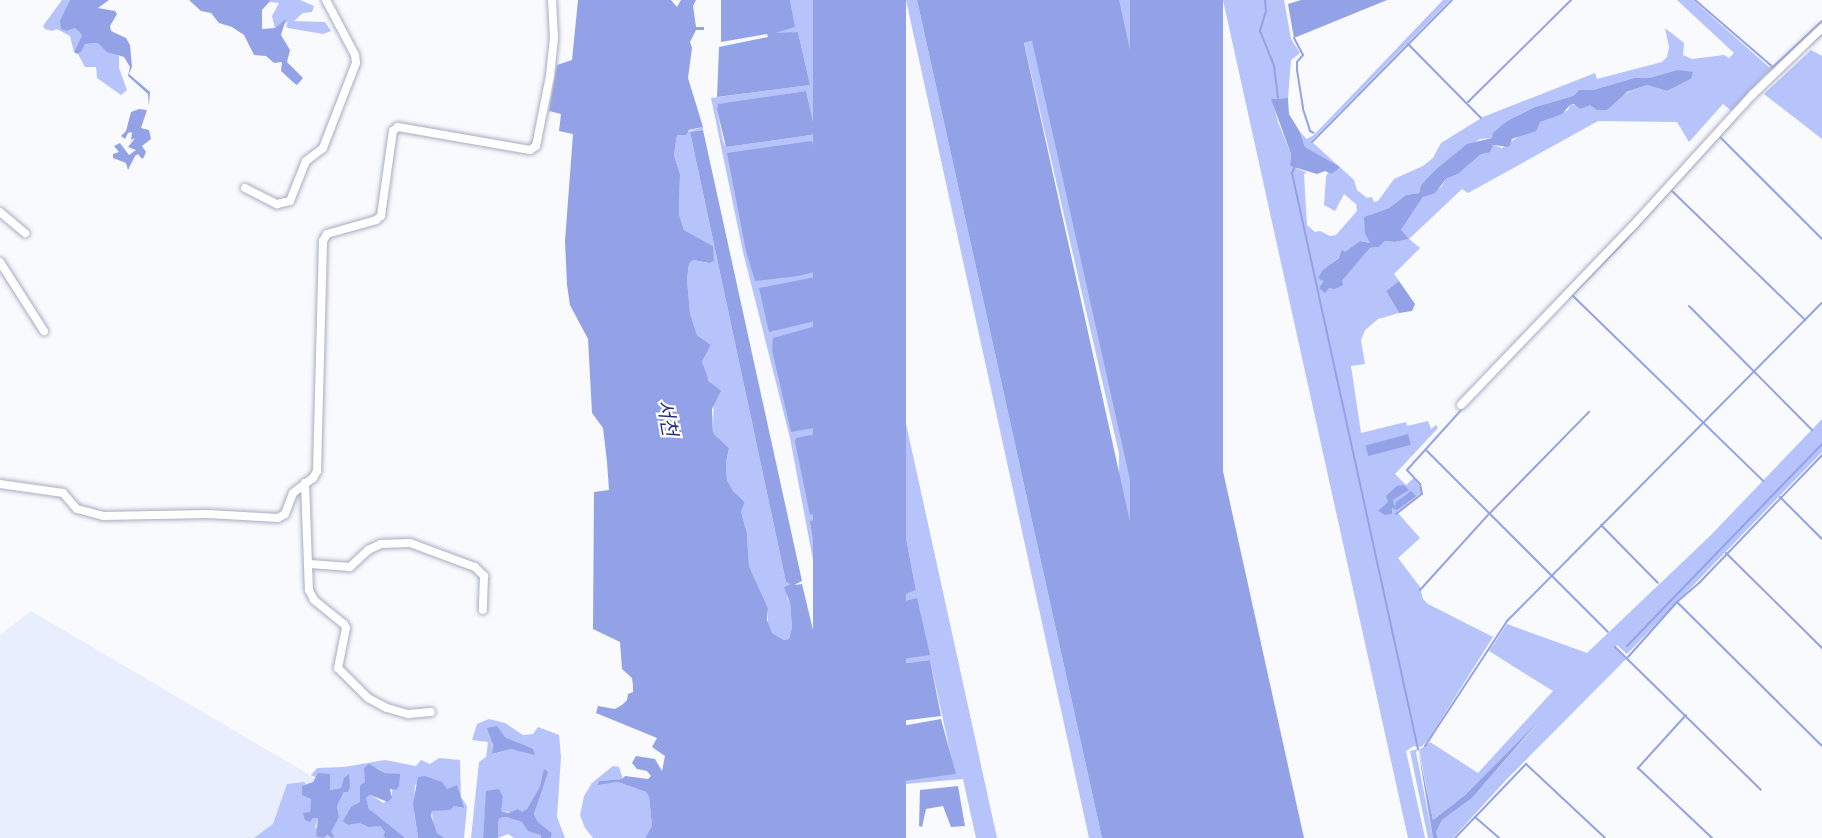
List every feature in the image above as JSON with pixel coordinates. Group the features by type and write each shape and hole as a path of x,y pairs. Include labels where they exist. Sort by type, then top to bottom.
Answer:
{"street":[{"path":"245,188 277,204 285,204 296,193 306,161 323,148 356,63 355,55 326,0"},
{"path":"0,484 63,493 77,509 103,516 208,514 278,518 285,514 293,493 313,478 317,471 323,241 327,234 376,220 381,216 393,131 398,127 530,150 536,146 550,76 554,38 552,0"},
{"path":"1461,405 1631,228 1753,94 1822,28"},
{"path":"0,212 25,233"},
{"path":"0,261 44,331"},
{"path":"305,483 310,596 346,628 338,668 368,698 387,708 408,714 431,712"},
{"path":"310,564 350,567 368,549 381,544 410,543 475,567 484,576 483,610"}],"shaded area":[{"path":"62,0 70,0 62,19 67,31 75,28 82,35 74,52 70,36 57,29 52,31 45,29 43,26"},
{"path":"271,0 300,0 314,6 312,12 303,13 294,21 325,22 331,31 323,34 288,28 286,26 288,22 275,28 272,16 279,3 269,2"},
{"path":"790,0 813,0 997,838 976,838 963,779 882,786 881,824 854,825 850,785 886,779 955,774 930,660 876,667 874,670 880,719 887,723 888,730 883,732 888,776 884,777 863,614 834,618 826,616 822,608 790,438 743,252 711,98 810,85 798,32 777,35 776,33 794,27","holes":["806,91 814,127 818,127 904,505 901,512 916,590 878,605 875,604 900,503 816,130 811,135 726,147 717,110 718,105"]},
{"path":"906,0 917,0 1102,838 1089,838"},
{"path":"1119,0 1130,0 1130,838 1119,838"},
{"path":"1223,0 1284,0 1291,39 1300,53 1291,60 1288,98 1272,99 1278,122 1291,154 1290,166 1306,172 1304,175 1307,225 1315,232 1320,231 1330,236 1336,235 1357,211 1356,204 1344,194 1335,211 1324,205 1326,177 1328,172 1332,174 1339,167 1305,147 1300,132 1307,139 1314,135 1443,0 1450,0 1311,141 1354,180 1357,190 1367,198 1372,197 1374,202 1378,201 1394,179 1423,166 1433,158 1441,143 1483,117 1595,73 1597,79 1662,62 1667,57 1669,47 1665,28 1684,43 1683,55 1692,59 1724,55 1729,58 1734,53 1677,0 1693,0 1769,67 1776,67 1764,76 1733,112 1723,104 1689,142 1677,122 1598,121 1468,193 1462,189 1409,239 1420,248 1394,274 1399,281 1386,291 1399,313 1378,319 1365,330 1361,340 1365,364 1351,366 1361,433 1406,422 1407,426 1428,421 1431,429 1436,425 1438,428 1395,474 1406,485 1414,478 1422,490 1397,512 1420,538 1398,558 1420,587 1423,599 1428,604 1493,637 1428,740 1421,747 1414,746 1406,751 1425,838 1408,838","holes":["1677,70 1691,79 1667,91 1647,85 1636,89 1618,97 1607,110 1590,105 1570,105 1568,110 1540,122 1502,148 1493,145 1485,154 1480,155 1458,174 1446,179 1441,187 1423,197 1401,230 1408,239 1395,242 1385,241 1379,247 1370,248 1342,281 1329,288 1319,288 1332,263 1360,241 1370,243 1369,215 1389,208 1406,195 1419,193 1421,185 1434,171 1480,139 1492,138 1507,121 1535,107 1573,96 1579,90 1593,90 1634,78 1649,78"]},
{"path":"1033,41 1217,836 1208,838 1024,43"},
{"path":"98,43 119,56 119,68 127,90 121,95 97,78 96,67 85,67 78,54 85,44"},
{"path":"1811,50 1822,56 1822,139 1764,94"},
{"path":"703,127 703,130 690,132 786,582 791,583 787,598 790,603 792,627 789,639 784,640 772,633 768,625 768,608 749,566 747,533 741,512 745,502 733,491 727,480 726,463 729,448 713,433 714,387 704,372 702,362 711,345 697,335 690,313 687,279 689,264 693,260 709,263 713,246 684,230 679,214 680,174 674,155 677,135"},
{"path":"1822,419 1822,452 1627,654 1617,645 1615,648 1626,659 1506,780 1453,838 1438,838 1436,832 1442,820 1472,798 1538,723 1464,796 1433,820 1419,750 1430,742 1478,773 1553,691 1489,651 1507,624 1587,653 1711,535"},
{"path":"31,611 417,838 0,838 0,635"},
{"path":"489,719 505,723 523,735 533,734 538,727 559,735 561,757 557,817 565,838 551,838 552,833 538,822 534,814 547,772 545,770 540,786 527,809 522,813 500,811 503,797 486,799 483,838 471,838 479,762 486,757 488,742 472,740 477,724","holes":["497,727 505,737 519,743 529,754 520,749 510,749 493,754 492,739"]},
{"path":"1418,749 1416,752 1433,838 1428,838 1410,751"},
{"path":"439,758 460,760 461,797 467,806 464,838 445,838 437,833 433,825 432,811 454,806 463,808 457,786 447,789 435,781 415,785 414,812 418,838 405,838 386,825 369,809 366,798 370,795 384,803 392,795 393,774 385,773 377,768 365,774 365,782 360,785 360,802 344,821 348,825 360,823 380,826 385,832 383,835 385,838 331,838 335,837 330,832 339,817 337,806 344,792 341,788 330,790 329,784 311,775 317,768 344,767 385,760 416,766 421,760 430,764"},
{"path":"613,766 619,767 623,779 599,781 597,784 618,782 646,792 649,797 652,826 645,838 593,838 585,828 580,815 584,796 592,783"},
{"path":"304,782 306,784 302,787 311,799 310,812 313,818 318,818 315,827 330,838 254,838 273,824 287,784"},
{"path":"506,817 522,822 541,835 541,838 514,838 508,834 498,838 498,823 500,818"}],"water":[{"path":"70,0 109,0 98,8 115,11 117,14 110,26 111,31 126,38 130,45 132,67 129,74 150,92 149,106 148,94 128,76 130,67 124,57 107,52 98,43 85,44 81,52 77,54 74,52 82,35 75,28 67,31 61,29 60,21"},
{"path":"189,0 271,0 262,10 262,29 275,28 286,19 281,35 290,50 287,62 303,78 297,85 294,83 281,71 282,62 274,63 266,56 254,55 244,35 232,27 219,23 211,13 201,11"},
{"name":"서천","path":"578,0 671,0 677,7 681,0 696,0 693,6 696,27 704,27 704,30 696,30 690,42 692,48 688,78 703,127 689,130 686,135 677,135 674,155 680,174 679,214 684,230 713,246 714,261 709,263 693,260 689,264 687,279 690,313 697,335 711,345 702,362 709,381 721,391 712,409 713,433 729,448 726,463 727,480 733,491 745,502 741,512 747,533 749,566 768,608 767,620 772,633 784,640 789,639 792,627 790,603 784,587 791,584 786,582 690,132 703,130 802,581 794,585 802,584 841,747 852,838 645,838 652,826 649,797 646,792 618,782 597,785 599,781 622,779 625,776 648,779 651,776 647,771 637,769 632,763 636,756 655,759 662,771 665,756 652,747 657,738 596,713 598,706 615,709 622,705 627,700 628,694 633,692 633,686 632,678 622,669 620,642 593,629 594,492 609,490 607,462 603,428 592,413 588,339 570,305 567,285 565,241 573,134 559,131 561,114 549,111 557,65 572,60"},
{"path":"721,0 790,0 795,27 776,33 798,32 810,85 717,97 719,47 768,37 767,34 721,42"},
{"path":"813,0 906,0 906,838 813,838"},
{"path":"917,0 1119,0 1304,838 1210,838 1032,41 1024,43 1200,838 1102,838"},
{"path":"1130,0 1223,0 1223,838 1130,838"},
{"path":"1301,0 1387,0 1294,38 1288,4"},
{"path":"1677,70 1693,72 1691,79 1667,91 1647,85 1627,92 1607,110 1597,110 1590,105 1580,109 1574,104 1570,105 1562,114 1540,122 1536,131 1512,139 1509,147 1493,145 1490,152 1480,155 1458,174 1446,179 1435,193 1423,197 1401,230 1409,239 1395,242 1385,241 1379,247 1370,248 1342,281 1343,285 1335,289 1329,288 1325,293 1319,288 1323,281 1318,278 1323,270 1339,258 1342,250 1345,252 1360,241 1370,243 1365,233 1364,217 1389,208 1406,195 1419,193 1421,185 1434,171 1467,144 1492,138 1493,133 1507,121 1535,107 1573,96 1579,90 1593,90 1634,78 1649,78"},
{"path":"806,91 814,126 818,127 904,506 901,512 916,590 879,605 831,613 824,609 810,521 900,503 816,131 811,135 726,147 717,110 718,104"},
{"path":"1288,98 1289,114 1300,132 1305,147 1340,167 1332,174 1325,171 1317,174 1290,166 1291,154 1271,99"},
{"path":"139,109 147,110 141,128 149,130 151,139 142,146 146,152 144,157 142,159 138,154 135,156 128,170 126,163 113,158 113,154 119,152 114,146 120,143 129,155 136,150 128,147 135,138 131,140 132,132 128,133 125,139 121,136 126,131 131,112"},
{"path":"812,141 839,266 798,276 755,281 746,251 727,153"},
{"path":"841,272 844,274 853,312 769,332 759,288"},
{"path":"1399,281 1415,304 1412,311 1399,313 1386,291"},
{"path":"852,316 856,322 875,417 791,432 772,350 773,338"},
{"path":"875,422 881,428 890,468 889,480 893,498 810,515 796,438"},
{"path":"1408,434 1411,445 1368,456 1365,445"},
{"path":"1404,485 1409,490 1393,500 1395,507 1396,502 1411,491 1416,496 1397,510 1392,508 1392,514 1385,515 1378,511 1388,502 1386,496 1397,486"},
{"path":"917,598 930,655 873,663 866,611"},
{"path":"863,613 872,678 846,683 834,618"},
{"path":"930,660 941,716 892,722 891,728 941,719 956,774 889,783 886,779 850,785 850,782 888,776 883,732 888,730 887,723 880,719 874,670 876,667"},
{"path":"1539,721 1472,798 1442,820 1436,832 1438,838 1433,838 1418,749 1433,820 1464,796"},
{"path":"497,726 505,737 533,749 535,755 511,749 492,754 493,745 487,728"},
{"path":"369,764 385,773 400,774 399,786 396,790 390,789 392,798 388,802 370,795 366,798 369,809 405,838 385,838 383,835 385,832 380,826 369,827 360,823 348,825 343,821 351,807 360,802 360,785 365,782 364,768"},
{"path":"544,769 548,772 534,814 538,822 552,833 551,838 541,838 541,835 528,831 522,822 506,817 500,818 498,823 498,838 483,838 486,791 499,789 503,797 501,811 508,813 518,809 522,812 527,809 540,786"},
{"path":"318,773 330,774 330,790 341,788 344,778 349,774 350,787 348,792 344,792 337,806 339,817 331,832 335,837 331,838 327,835 323,838 316,836 318,818 313,818 310,822 305,820 303,813 310,812 311,799 302,795 302,786 313,782"},
{"path":"425,776 442,782 447,789 457,785 464,808 454,806 450,810 432,811 431,816 437,833 445,838 418,838 413,804 418,777"},
{"path":"958,786 965,826 951,827 943,806 926,809 922,827 919,826 920,790"}],"waterway":[{"path":"1265,0 1266,11 1260,31 1274,66 1278,101"},
{"path":"1312,142 1452,0"},
{"path":"1468,102 1571,0"},
{"path":"1695,0 1773,67 1822,21"},
{"path":"1808,46 1822,34"},
{"path":"1294,38 1303,55 1297,62 1303,109 1310,131 1314,133"},
{"path":"1408,44 1481,118"},
{"path":"1569,298 1620,246 1740,113"},
{"path":"1720,137 1822,239"},
{"path":"1295,166 1292,173 1418,749"},
{"path":"1671,190 1805,320"},
{"path":"1572,295 1763,481"},
{"path":"1425,746 1507,621 1822,303"},
{"path":"1689,306 1812,430"},
{"path":"1396,514 1422,494 1420,484 1407,470 1463,408"},
{"path":"1420,590 1489,514 1589,412"},
{"path":"1627,646 1822,444"},
{"path":"1426,450 1608,632"},
{"path":"1628,657 1677,602 1699,583 1822,455"},
{"path":"1780,497 1822,539"},
{"path":"1601,525 1658,583"},
{"path":"1726,553 1822,648"},
{"path":"1677,602 1822,746"},
{"path":"1615,647 1761,790"},
{"path":"1686,715 1638,768 1712,838"},
{"path":"1455,838 1526,764 1605,838"},
{"path":"1475,817 1499,838"}]}
